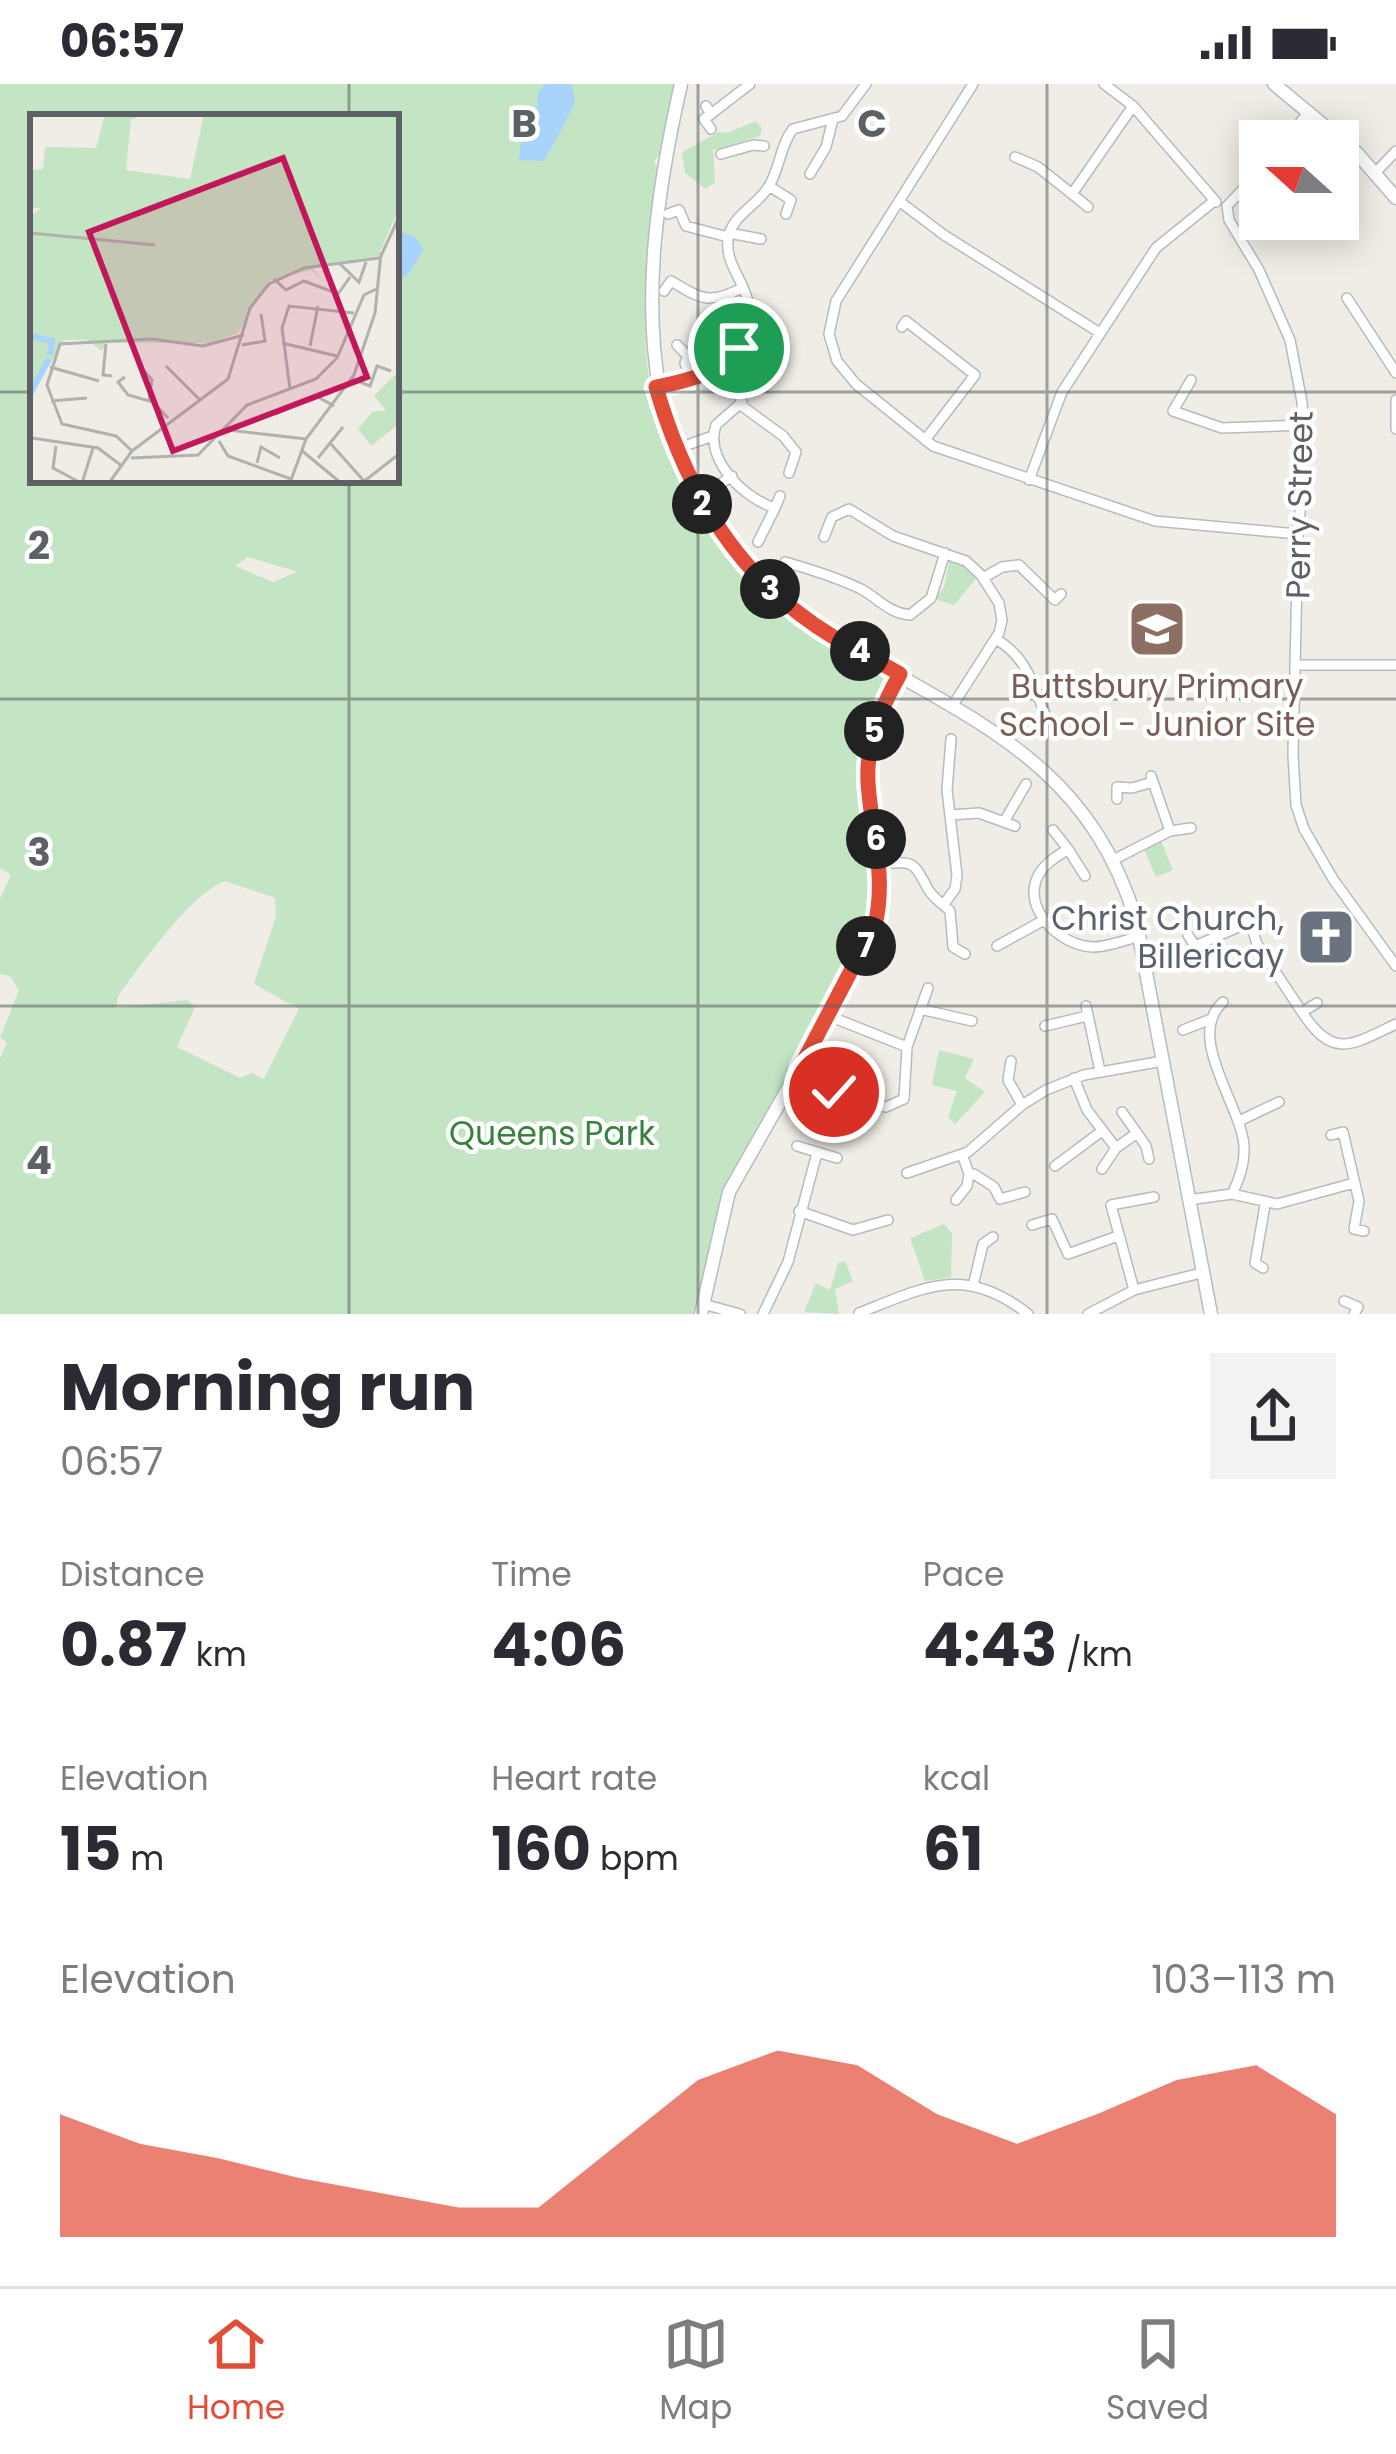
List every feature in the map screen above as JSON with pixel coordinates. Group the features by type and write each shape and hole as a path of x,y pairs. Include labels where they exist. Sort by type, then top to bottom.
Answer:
{"street":[{"path":"681,84 652,266 651,346 656,387 687,476 738,556 794,610 1009,740 1050,776 1087,819 1113,860 1140,936 1211,1314"},
{"path":"656,387 723,366 739,348 748,320 742,288 729,258 729,235 769,186 793,129 846,113 866,84"},
{"path":"974,84 836,301 829,334 844,372 944,452 1155,521 1298,534"},
{"path":"1104,84 1133,106 1214,201 1227,206 1239,193"},
{"path":"1274,84 1376,172 1396,198"},
{"path":"711,129 704,119 709,110 746,85"},
{"path":"1072,194 1133,106"},
{"path":"1302,120 1307,114"},
{"path":"810,174 826,147 833,119"},
{"path":"721,154 764,146"},
{"path":"1376,172 1396,151"},
{"path":"1015,158 1038,166 1088,208"},
{"path":"769,186 794,197 786,214"},
{"path":"677,198 673,212 686,226 761,239"},
{"path":"899,201 944,235 1100,333"},
{"path":"1029,480 1052,414 1156,248 1214,201"},
{"name":"Perry Street","path":"1227,206 1229,220 1265,281 1290,340 1304,425 1293,781 1304,829 1333,879 1395,964"},
{"path":"666,282 706,300 742,288"},
{"path":"1347,298 1396,373"},
{"path":"906,321 975,375 925,440"},
{"path":"677,345 688,356 691,379"},
{"path":"723,366 742,397 742,406"},
{"path":"1191,380 1171,415 1222,428 1304,425"},
{"path":"1396,400 1396,429"},
{"path":"742,406 722,419 713,436 717,454 747,496 775,508"},
{"path":"742,406 801,448 789,473"},
{"path":"690,444 713,436"},
{"path":"711,490 732,476"},
{"path":"758,542 780,496"},
{"path":"824,537 832,517 842,510 861,513 868,527 966,561 983,578 1002,611 996,639 953,705"},
{"path":"785,562 819,570 862,590 897,614 910,615 931,598 945,553"},
{"path":"983,578 1002,567 1019,566 1067,608"},
{"path":"832,596 839,582"},
{"path":"996,639 1017,652 1031,674 1029,687 1047,718"},
{"path":"1295,665 1396,665"},
{"path":"740,1314 702,1309 729,1192 875,925 880,864 868,759 878,718 900,674"},
{"path":"944,904 955,889 957,875 946,790 951,739"},
{"path":"1117,799 1117,787 1132,788 1152,779 1170,831"},
{"path":"950,815 979,813 1010,824 1026,784"},
{"path":"1113,860 1170,831 1190,828"},
{"path":"1053,830 1085,876"},
{"path":"1069,849 1046,865 1035,883 1044,920 1067,940 1086,946 1140,936"},
{"path":"880,864 905,862 917,868 952,920 953,946 965,953"},
{"path":"1188,935 1190,950 1263,917"},
{"path":"997,946 1044,920"},
{"path":"1250,922 1257,944 1320,1037 1340,1046 1351,1045 1396,1024"},
{"path":"864,1109 870,1103 886,1107 904,1099 907,1046 928,988"},
{"path":"1183,1030 1211,1019 1223,1002"},
{"path":"1302,1012 1317,1003"},
{"path":"920,1009 972,1022"},
{"path":"1045,1026 1086,1011 1100,1071"},
{"path":"829,1016 907,1046"},
{"path":"1211,1019 1215,1067 1239,1121 1244,1154 1232,1194"},
{"path":"1011,1061 1003,1072 1022,1105"},
{"path":"907,1173 962,1154 1022,1105 1074,1078 1163,1061"},
{"path":"800,1068 834,1092 842,1084"},
{"path":"1074,1078 1087,1110 1115,1148"},
{"path":"1239,1121 1279,1102"},
{"path":"1122,1112 1146,1146 1149,1159"},
{"path":"1054,1166 1102,1131"},
{"path":"1331,1136 1343,1132 1359,1201 1356,1231"},
{"path":"1102,1169 1115,1148 1137,1133"},
{"path":"796,1146 837,1158"},
{"path":"763,1314 788,1262 817,1153"},
{"path":"956,1200 969,1174 962,1154"},
{"path":"969,1174 994,1186 1000,1199 1025,1192"},
{"path":"1188,1200 1232,1194 1265,1205 1287,1203 1354,1183"},
{"path":"1135,1290 1112,1204 1154,1197"},
{"path":"1255,1262 1265,1205"},
{"path":"799,1211 853,1230 888,1220"},
{"path":"1032,1225 1052,1220 1068,1253 1118,1236"},
{"path":"973,1286 983,1244 993,1237"},
{"path":"1088,1314 1135,1290 1201,1273"},
{"path":"860,1313 926,1286 952,1282 973,1286 1028,1314"},
{"path":"1345,1300 1358,1307 1354,1314"}],"green space":[{"name":"Queens Park","path":"0,84 675,84 664,148 654,162 660,172 646,325 653,403 668,454 690,501 753,582 792,617 883,676 860,767 873,881 865,930 724,1189 694,1314 0,1314 0,1059 7,1042 0,1038 19,990 10,976 0,974 0,899 11,875 0,868","holes":["248,557 295,571 295,573 273,582 235,566","225,881 275,898 276,916 254,984 299,1009 264,1079 252,1073 240,1078 177,1047 195,1007 187,1000 116,1008 118,996 182,915"]},
{"path":"756,121 762,128 760,136 713,150 715,182 706,189 685,173 682,152 719,132"},
{"path":"950,559 963,564 976,579 954,605 935,599 944,587"},
{"path":"1159,836 1173,870 1156,877 1142,844"},
{"path":"939,1050 974,1059 965,1078 985,1092 955,1124 948,1117 957,1091 932,1085"},
{"path":"944,1224 952,1234 951,1277 925,1281 910,1238"},
{"path":"845,1261 853,1281 835,1289 839,1314 804,1312 816,1283 830,1290 838,1263"}],"water":[{"path":"546,84 572,84 575,102 546,157 543,161 519,160 521,142 536,127 538,92"},
{"path":"399,231 415,237 424,249 399,282"}],"place":[{"name":"Buttsbury Primary School - Junior Site","path":"1157,629"},
{"name":"Christ Church, Billericay","path":"1326,937"}],"route":[{"path":"739,348 723,366 684,382 656,387 687,476 725,539 764,584 833,637 900,674 878,718 868,759 880,864 875,925 800,1068 834,1092"}]}
